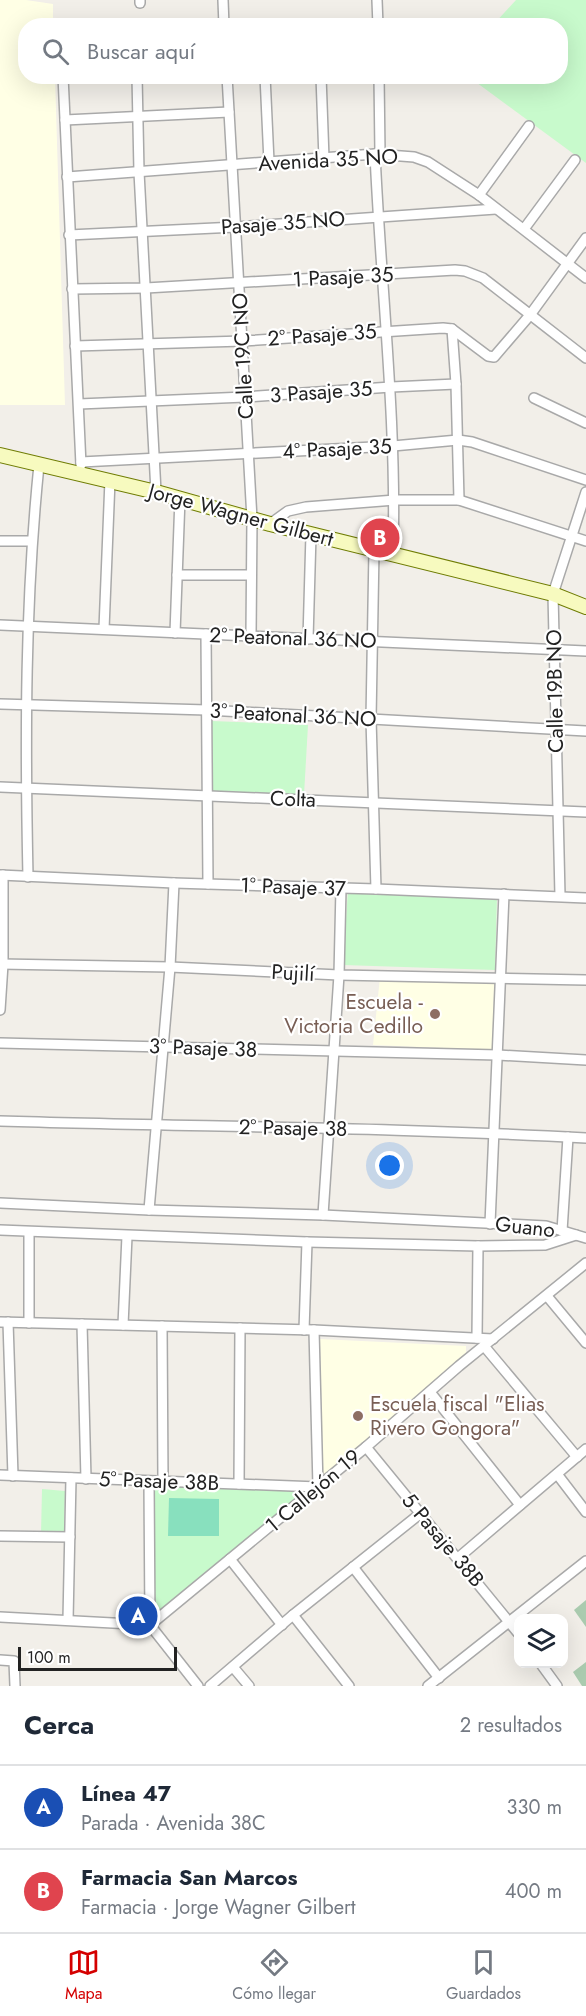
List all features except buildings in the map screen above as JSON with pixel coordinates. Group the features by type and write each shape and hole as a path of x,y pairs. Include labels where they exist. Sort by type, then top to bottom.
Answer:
{"street":[{"path":"222,0 223,18"},
{"path":"377,0 378,18"},
{"path":"63,84 81,468"},
{"path":"137,84 142,230 153,401 156,492"},
{"name":"Calle 19C NO","path":"228,84 252,519 251,635"},
{"path":"265,84 269,162"},
{"path":"321,84 324,159"},
{"path":"379,84 378,217 391,387 395,500 393,554"},
{"path":"65,120 230,112"},
{"path":"479,195 529,126"},
{"name":"Avenida 35 NO","path":"67,177 377,154 414,157 428,162 479,195 586,278"},
{"path":"524,229 575,160"},
{"name":"Pasaje 35 NO","path":"69,235 236,227 496,209"},
{"path":"452,329 488,356 498,355 586,238"},
{"name":"1 Pasaje 35","path":"72,289 146,288 465,271 483,278 586,357"},
{"path":"452,329 459,500"},
{"name":"2° Pasaje 35","path":"75,346 150,345 452,329"},
{"name":"3 Pasaje 35","path":"79,404 246,397 456,384"},
{"path":"534,398 586,423"},
{"name":"4° Pasaje 35","path":"81,468 155,458 393,446 458,440 472,442 586,480"},
{"name":"Jorge Wagner Gilbert","path":"0,455 39,465 81,468 110,480 270,524 554,594 586,606"},
{"path":"28,877 26,705 28,626 31,541 39,465"},
{"path":"104,629 110,480"},
{"name":"Calle 19B NO","path":"560,896 554,594 586,492"},
{"path":"175,633 180,498"},
{"path":"270,524 296,508 395,500 459,500 586,541"},
{"path":"308,639 310,534"},
{"path":"0,541 31,541"},
{"path":"374,549 371,719 376,889"},
{"path":"177,575 251,575"},
{"name":"2° Peatonal 36 NO","path":"0,625 586,651"},
{"path":"206,634 208,884"},
{"name":"3° Peatonal 36 NO","path":"0,704 207,710 586,731"},
{"name":"Colta","path":"0,787 586,812"},
{"path":"0,1010 2,875"},
{"name":"1° Pasaje 37","path":"2,875 586,898"},
{"path":"149,1210 158,1126 174,883"},
{"path":"323,1215 339,975 341,888"},
{"path":"490,1224 504,894"},
{"name":"Pujilí","path":"2,964 586,980"},
{"name":"3° Pasaje 38","path":"0,1043 498,1055 586,1060"},
{"name":"2° Pasaje 38","path":"0,1120 158,1126 495,1133 586,1138"},
{"path":"562,1231 568,1137"},
{"name":"Guano","path":"0,1203 546,1226 582,1236"},
{"name":"Guano","path":"0,1230 477,1246 545,1245 582,1236"},
{"path":"29,1232 29,1323"},
{"path":"123,1325 127,1236"},
{"path":"307,1242 309,1330 318,1487"},
{"path":"477,1246 477,1338"},
{"name":"1 Callejón 19","path":"150,1625 586,1263"},
{"path":"547,1296 586,1343"},
{"path":"13,1476 4,1322 309,1330 493,1339"},
{"path":"82,1324 86,1479"},
{"path":"162,1326 163,1481"},
{"path":"239,1484 240,1328"},
{"path":"484,1346 577,1457"},
{"path":"430,1392 520,1505"},
{"name":"5 Pasaje 38B","path":"366,1447 514,1626"},
{"path":"458,1558 586,1449"},
{"path":"557,1474 586,1512"},
{"name":"5° Pasaje 38B","path":"0,1475 318,1487"},
{"path":"68,1620 71,1478"},
{"path":"149,1481 150,1625 198,1686"},
{"path":"210,1686 293,1615 421,1513"},
{"path":"0,1536 70,1537"},
{"path":"230,1559 282,1625"},
{"path":"428,1686 586,1561"},
{"path":"353,1567 439,1678"},
{"path":"293,1615 349,1686"},
{"path":"0,1617 150,1625"},
{"path":"0,1659 14,1661 15,1686"},
{"path":"233,1667 249,1686"},
{"path":"544,1668 557,1686"}],"shaded area":[{"path":"0,0 26,0 53,4 53,18 18,18 18,84 55,84 65,405 0,405"},
{"name":"Escuela - Victoria Cedillo","path":"380,977 494,983 492,1050 373,1045"},
{"name":"Escuela fiscal \"Elias Rivero Gongora\"","path":"320,1339 466,1346 466,1353 323,1479"},
{"path":"586,1600 586,1627 574,1610"},
{"path":"586,1662 586,1686 582,1686 573,1672"}],"green space":[{"path":"516,0 586,0 586,163 479,84 568,84 568,18 499,18"},
{"path":"212,721 308,725 304,795 211,792"},
{"path":"348,890 497,896 495,970 343,965"},
{"path":"152,1485 309,1490 153,1616"},
{"path":"42,1489 65,1491 64,1534 41,1534"},
{"path":"169,1498 219,1499 219,1536 168,1536"}],"place":[{"name":"Farmacia San Marcos","path":"380,538"},
{"name":"Escuela - Victoria Cedillo","path":"435,1014"},
{"name":"Escuela fiscal \"Elias Rivero Gongora\"","path":"358,1416"},
{"name":"Línea 47","path":"138,1616"}]}
